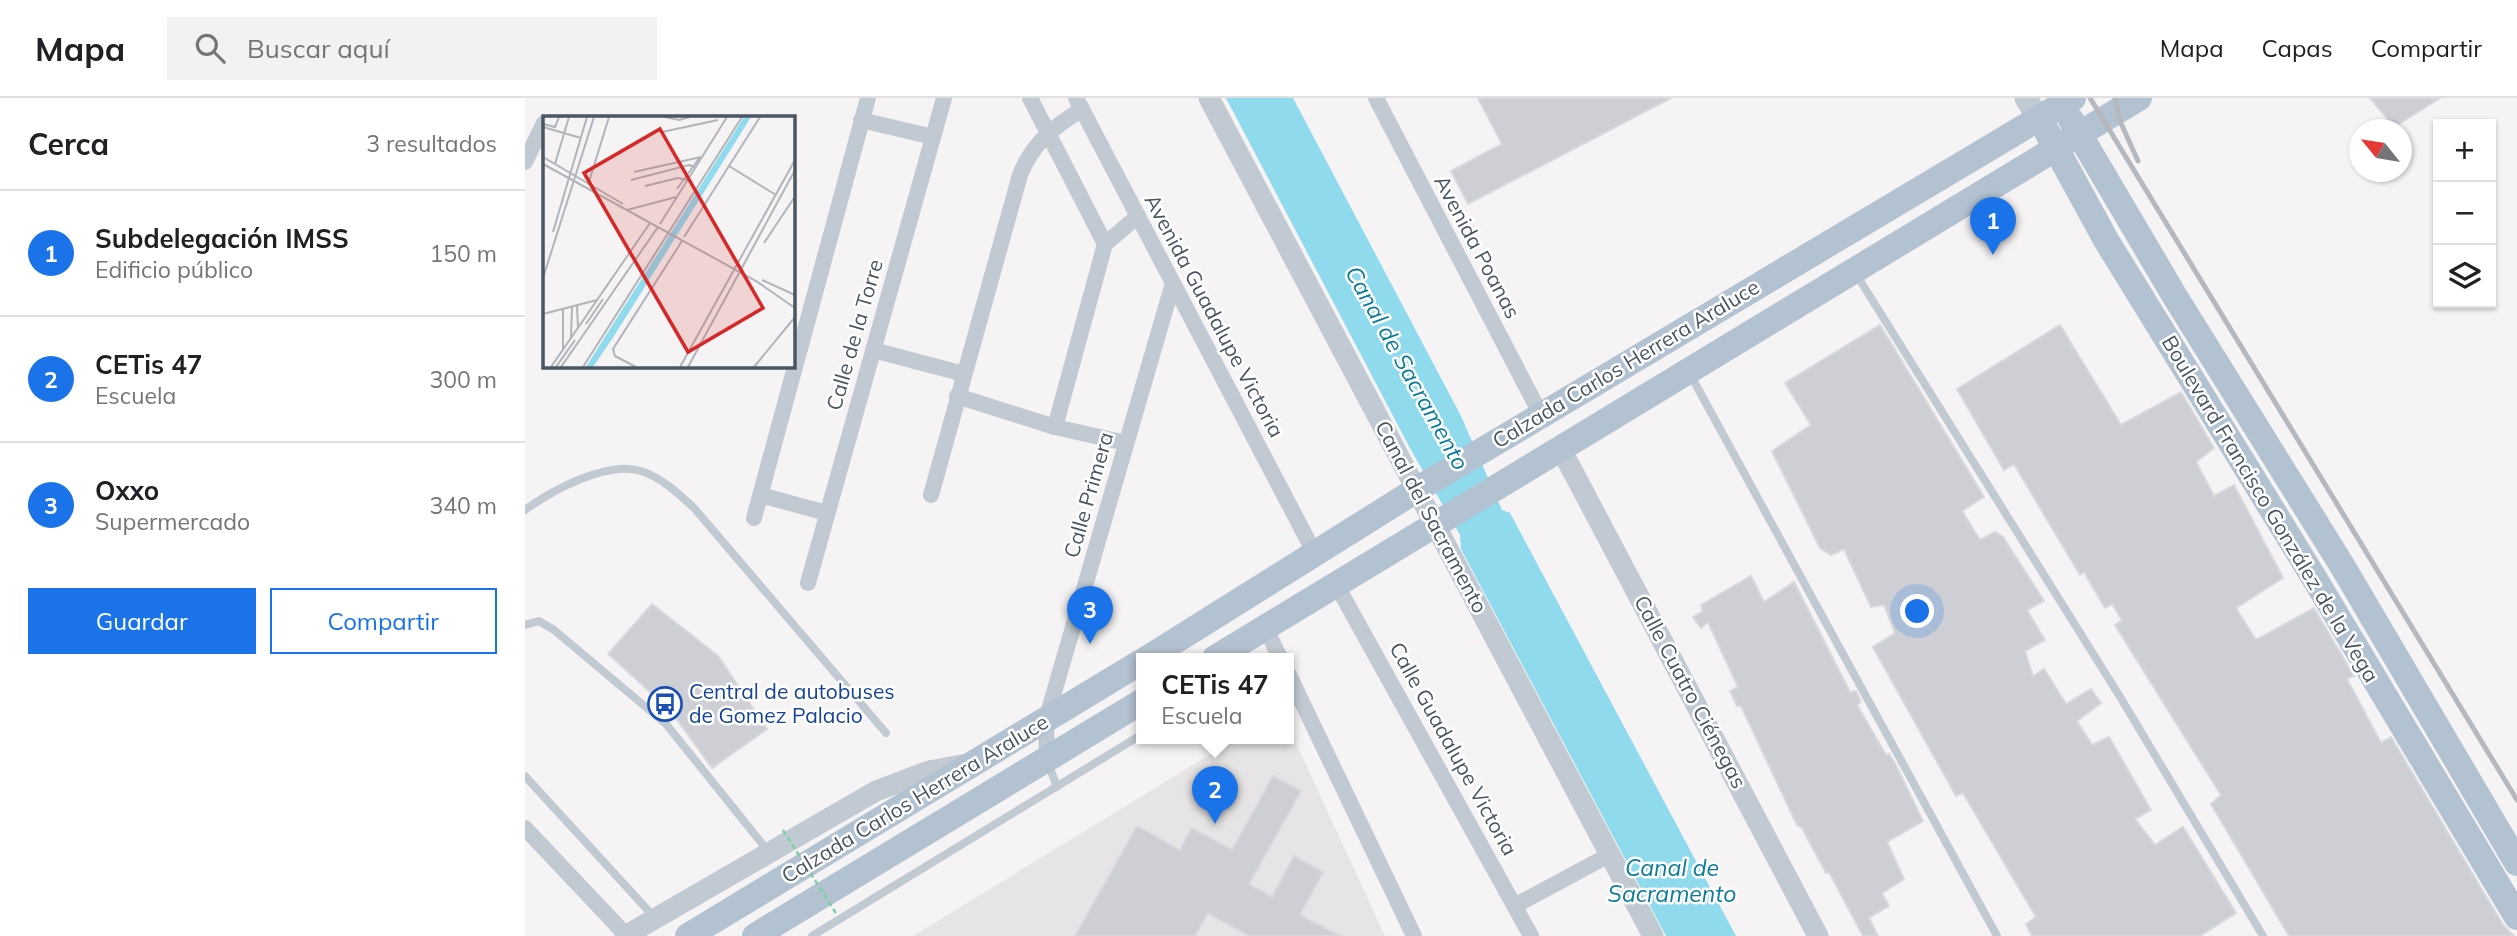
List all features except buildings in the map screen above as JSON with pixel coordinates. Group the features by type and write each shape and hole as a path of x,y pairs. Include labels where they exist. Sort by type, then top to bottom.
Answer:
{"main road":[{"name":"Calzada Carlos Herrera Araluce","path":"1223,653 2139,98"},
{"name":"Calzada Carlos Herrera Araluce","path":"1156,653 1418,489 1619,369 2032,108 2064,100"},
{"name":"Boulevard Francisco González de la Vega","path":"2064,100 2079,134 2234,393 2343,566 2517,863"},
{"name":"Boulevard Francisco González de la Vega","path":"2032,108 2106,240 2316,581 2517,918"},
{"path":"1619,369 1639,401"},
{"path":"2209,407 2234,393"},
{"path":"2316,581 2343,566"},
{"name":"Calzada Carlos Herrera Araluce","path":"688,936 1136,666"},
{"name":"Calzada Carlos Herrera Araluce","path":"755,936 1136,706"}],"street":[{"path":"795,365 868,98"},
{"name":"Calle de la Torre","path":"807,583 944,98"},
{"path":"1030,98 1105,244"},
{"name":"Canal del Sacramento","path":"1209,98 1532,703 1653,936"},
{"name":"Avenida Poanas","path":"1375,98 1541,415"},
{"path":"931,495 1020,175 1034,147 1046,132 1079,104"},
{"name":"Avenida Guadalupe Victoria","path":"1079,104 1315,554"},
{"path":"861,120 933,137"},
{"path":"525,162 543,125"},
{"path":"1055,427 1105,244 1138,216"},
{"name":"Calle Primera","path":"1047,760 1046,720 1173,283"},
{"path":"873,350 964,374"},
{"path":"754,518 794,368"},
{"path":"957,397 1055,427 1126,443"},
{"name":"Calle Cuatro Ciénegas","path":"1561,449 1818,936"},
{"path":"760,495 827,513"},
{"name":"Calle Guadalupe Victoria","path":"1336,584 1531,936"},
{"path":"1265,627 1275,653"},
{"path":"1294,685 1414,936"},
{"path":"525,828 626,936 853,803 902,780 929,771 976,763"},
{"path":"1516,905 1611,854"}],"lane":[{"path":"1853,270 2122,700 2263,936"},
{"path":"1688,371 1997,936"},
{"path":"525,510 550,492 616,469 638,469 657,477 694,508 887,733"},
{"path":"525,625 539,621 554,630 666,724 768,851"},
{"path":"812,936 1136,739"},
{"path":"1047,760 1057,787"},
{"path":"525,776 655,918"}],"path":[{"path":"783,830 837,915"}],"shaded area":[{"path":"1294,739 1385,936 913,936 1227,744 1294,744"}],"water":[{"name":"Canal de Sacramento","path":"1226,98 1293,98 1461,416 1502,510 1510,513 1736,936 1666,936 1461,549 1460,535 1411,450"}],"railway":[{"path":"2090,98 2517,800"},
{"path":"2115,98 2120,121 2138,161"}],"place":[{"name":"Subdelegación IMSS","path":"1993,255"},
{"name":"Oxxo","path":"1090,644"},
{"name":"Central de autobuses de Gomez Palacio","path":"665,704"},
{"name":"CETis 47","path":"1215,824"}]}
